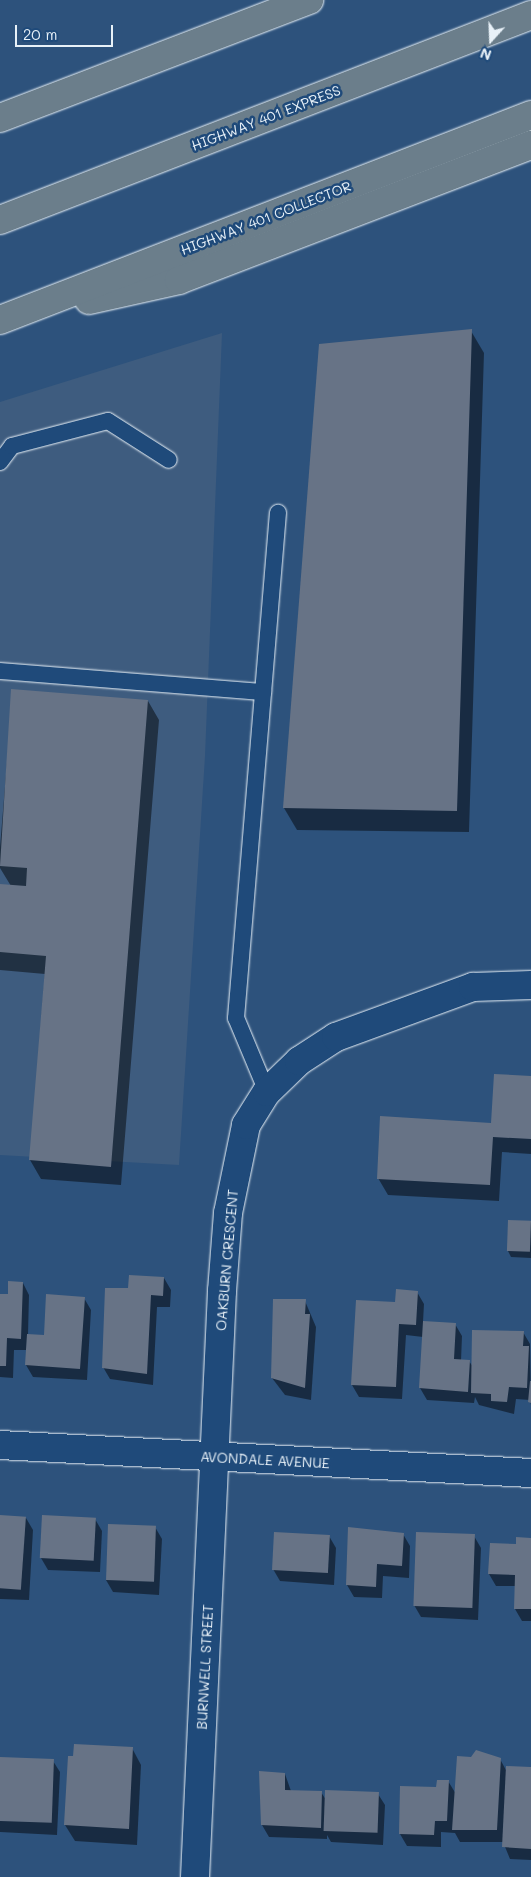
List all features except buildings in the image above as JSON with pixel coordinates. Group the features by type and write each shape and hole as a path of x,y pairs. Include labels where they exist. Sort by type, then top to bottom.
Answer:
{"highway":[{"path":"0,118 309,0"},
{"name":"HIGHWAY 401 EXPRESS","path":"0,220 531,15"},
{"name":"HIGHWAY 401 COLLECTOR","path":"0,320 531,115"},
{"path":"0,320 179,280 531,145"}],"street":[{"name":"OAKBURN CRESCENT","path":"216,1458 228,1213 246,1125 267,1092 299,1061 336,1037 473,987 531,985"},
{"name":"AVONDALE AVENUE","path":"0,1445 531,1474"},
{"name":"BURNWELL STREET","path":"195,1877 216,1458"}],"lane":[{"path":"0,462 12,446 108,421 169,460"},
{"path":"267,1092 236,1018 278,513"},
{"path":"0,671 262,692"}],"shaded area":[{"path":"222,333 205,756 179,1165 0,1155 0,402"}]}
